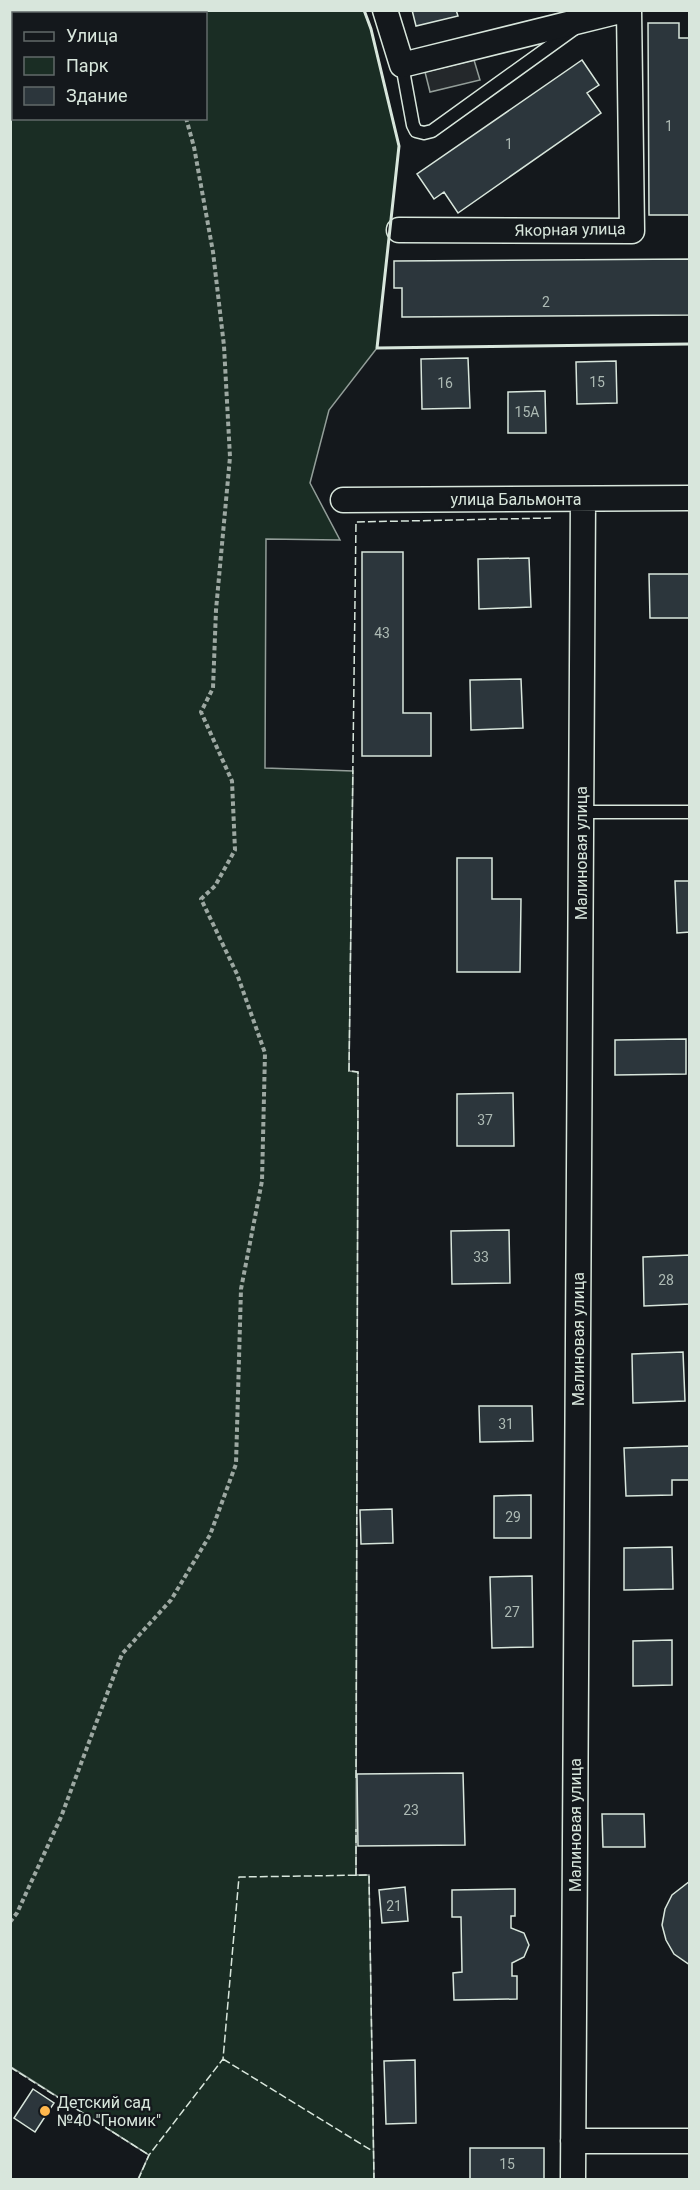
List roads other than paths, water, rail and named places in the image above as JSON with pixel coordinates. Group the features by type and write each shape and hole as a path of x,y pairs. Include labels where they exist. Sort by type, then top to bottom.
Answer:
{"street":[{"path":"385,10 402,65 624,10"},
{"name":"Якорная улица","path":"399,230 632,231 629,10"},
{"name":"улица Бальмонта","path":"343,500 690,498"},
{"name":"Малиновая улица","path":"573,2180 583,499"},
{"path":"573,2141 690,2141"}],"lane":[{"path":"402,65 413,125 416,131 424,133 432,130 587,20"},
{"path":"581,812 690,812"}],"place":[{"name":"Детский сад №40 \"Гномик\"","path":"45,2111"}]}
